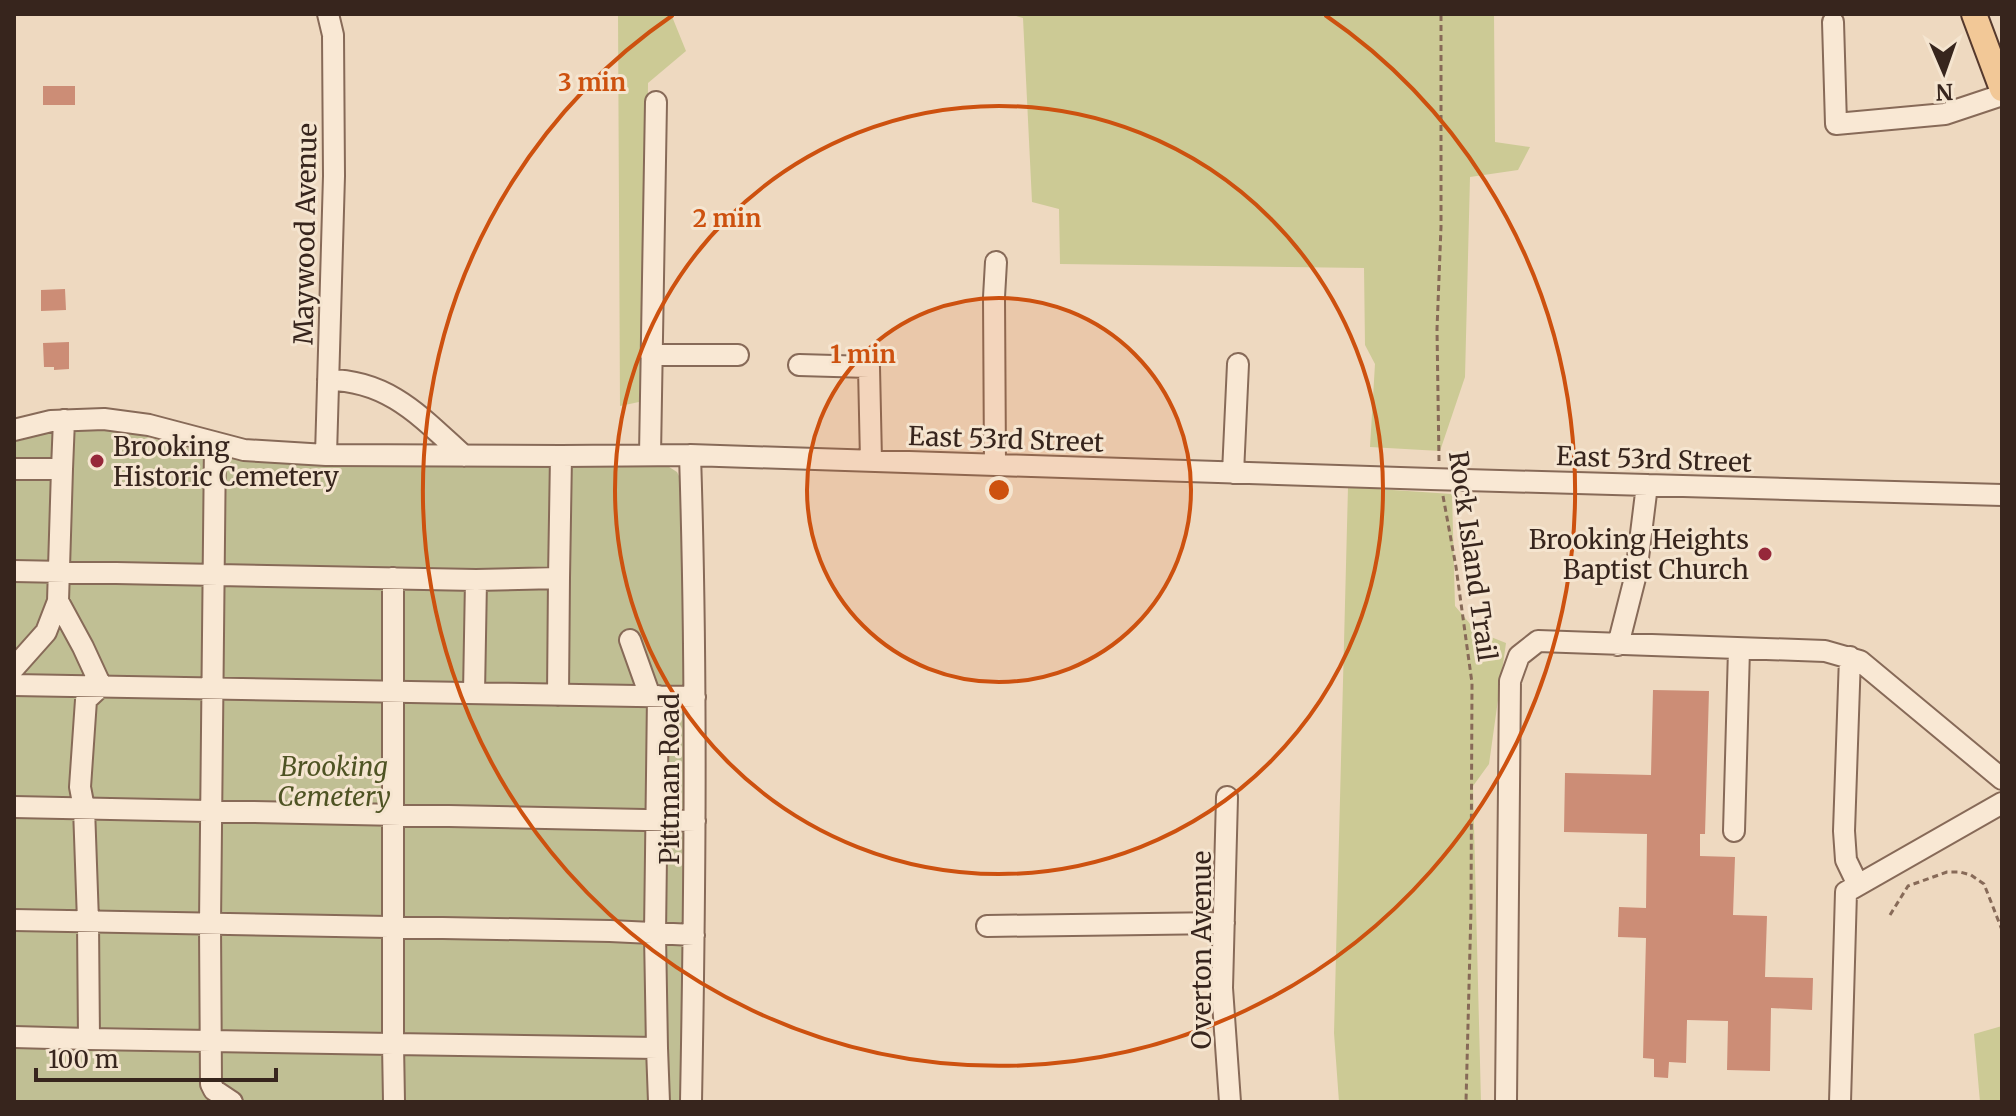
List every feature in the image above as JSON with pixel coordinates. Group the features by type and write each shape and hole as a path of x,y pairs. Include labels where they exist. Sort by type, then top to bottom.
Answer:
{"main road":[{"path":"1974,14 2002,92"}],"street":[{"name":"Maywood Avenue","path":"326,455 334,176 333,35 328,14"},
{"path":"1833,22 1836,124 1945,114 2002,92"},
{"path":"650,455 656,102"},
{"path":"995,465 996,262"},
{"path":"651,355 738,355"},
{"path":"1233,473 1238,364"},
{"path":"799,365 869,367 871,461"},
{"path":"328,380 357,381 385,392 408,407 464,456"},
{"name":"East 53rd Street","path":"14,430 51,421 104,419 134,423 244,450 326,455 690,455 2002,495"},
{"path":"42,685 32,680 20,662 46,632 58,601 64,420"},
{"path":"215,443 211,1084 214,1090 232,1102"},
{"name":"Pittman Road","path":"690,455 695,697 691,1102"},
{"path":"558,695 561,456"},
{"path":"14,469 62,469"},
{"path":"1618,645 1636,574 1647,485"},
{"path":"14,571 476,580 559,578"},
{"path":"393,578 394,1102"},
{"path":"474,693 476,580"},
{"path":"58,601 101,686"},
{"path":"630,640 654,696 658,821 655,934 659,1102"},
{"path":"1506,1102 1510,681 1519,656 1538,641 1825,651 1850,657 1860,661 2002,779"},
{"path":"1734,831 1739,649"},
{"path":"1850,657 1844,831 1846,860 1858,885"},
{"path":"14,685 695,697"},
{"path":"89,1039 84,808 80,787 86,700 101,686"},
{"name":"Overton Avenue","path":"1227,797 1222,988 1230,1102"},
{"path":"1840,1102 1846,892 2002,803"},
{"path":"14,807 695,821"},
{"path":"14,920 694,935"},
{"path":"987,926 1224,923"},
{"path":"14,1037 657,1048"}],"path":[{"name":"Rock Island Trail","path":"1441,14 1442,197 1437,329 1440,479 1472,683 1469,1063 1466,1102"},
{"path":"1890,915 1908,886 1947,872 1960,872 1984,884 2002,930"}],"shaded area":[{"path":"618,14 671,14 686,51 648,83 646,376 639,402 620,406"},
{"path":"1009,14 1494,14 1495,142 1530,147 1518,170 1470,177 1465,377 1440,451 1370,447 1375,364 1365,345 1364,268 1060,264 1059,209 1032,202 1023,18"},
{"path":"1348,487 1452,494 1455,606 1476,631 1506,643 1489,764 1473,786 1481,1102 1339,1102 1334,1033"},
{"path":"2002,1026 2002,1102 1980,1102 1974,1034"}],"green space":[{"name":"Brooking Cemetery","path":"95,428 252,459 666,465 677,472 682,482 686,723 680,1102 14,1102 14,441 61,430"}],"building":[{"path":"43,86 75,86 75,105 43,105"},
{"path":"65,289 66,310 41,311 41,290"},
{"path":"69,342 69,369 44,367 43,343"},
{"path":"1653,690 1709,691 1705,834 1700,834 1700,856 1735,857 1733,915 1767,916 1765,977 1813,978 1812,1010 1771,1008 1770,1071 1727,1070 1728,1021 1687,1020 1686,1063 1669,1062 1668,1078 1654,1077 1654,1059 1643,1058 1646,938 1618,937 1619,907 1646,908 1647,834 1564,832 1565,773 1651,775"}],"place":[{"name":"Brooking Historic Cemetery","path":"97,461"},
{"name":"Brooking Heights Baptist Church","path":"1765,554"}]}
